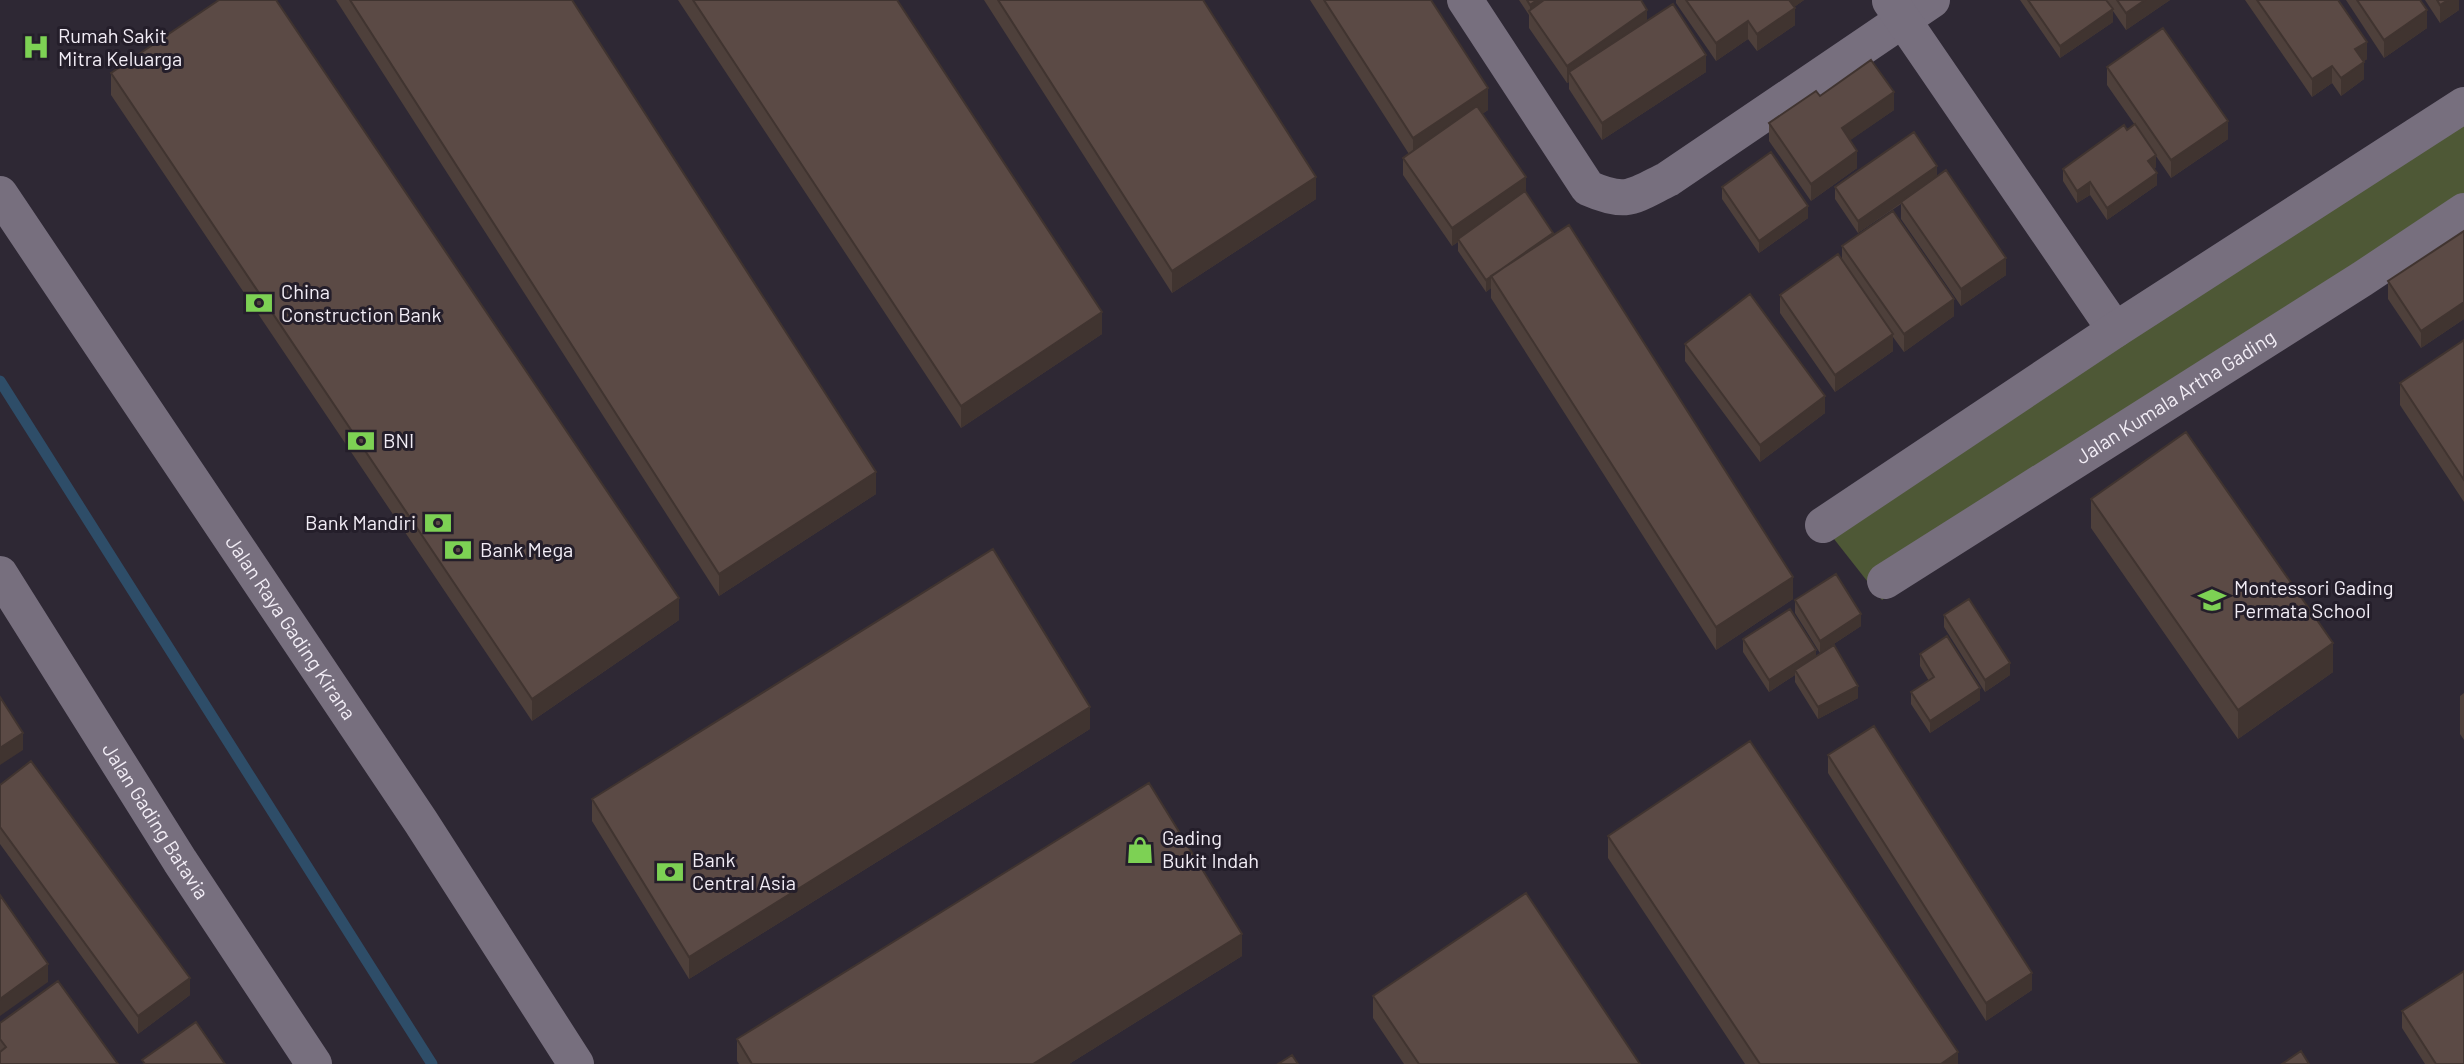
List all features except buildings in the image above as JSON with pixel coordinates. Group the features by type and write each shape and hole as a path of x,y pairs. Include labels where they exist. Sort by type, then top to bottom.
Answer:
{"street":[{"path":"1465,0 1588,188 1611,198 1632,198 1668,179 1896,10 1932,0"},
{"path":"1896,10 2115,330"},
{"path":"1823,525 2115,330 2464,105"},
{"name":"Jalan Raya Gading Kirana","path":"0,194 413,809 576,1064"},
{"name":"Jalan Kumala Artha Gading","path":"1885,581 2464,211"},
{"name":"Jalan Gading Batavia","path":"0,574 180,861 314,1064"}],"green space":[{"path":"2464,105 2464,213 1882,600 1823,525"}],"waterway":[{"path":"0,381 432,1064"}],"place":[{"name":"Rumah Sakit Mitra Keluarga","path":"36,47"},
{"name":"China Construction Bank","path":"259,303"},
{"name":"BNI","path":"361,441"},
{"name":"Bank Mandiri","path":"438,523"},
{"name":"Bank Mega","path":"458,550"},
{"name":"Montessori Gading Permata School","path":"2212,600"},
{"name":"Gading Bukit Indah","path":"1140,850"},
{"name":"Bank Central Asia","path":"670,872"}]}
